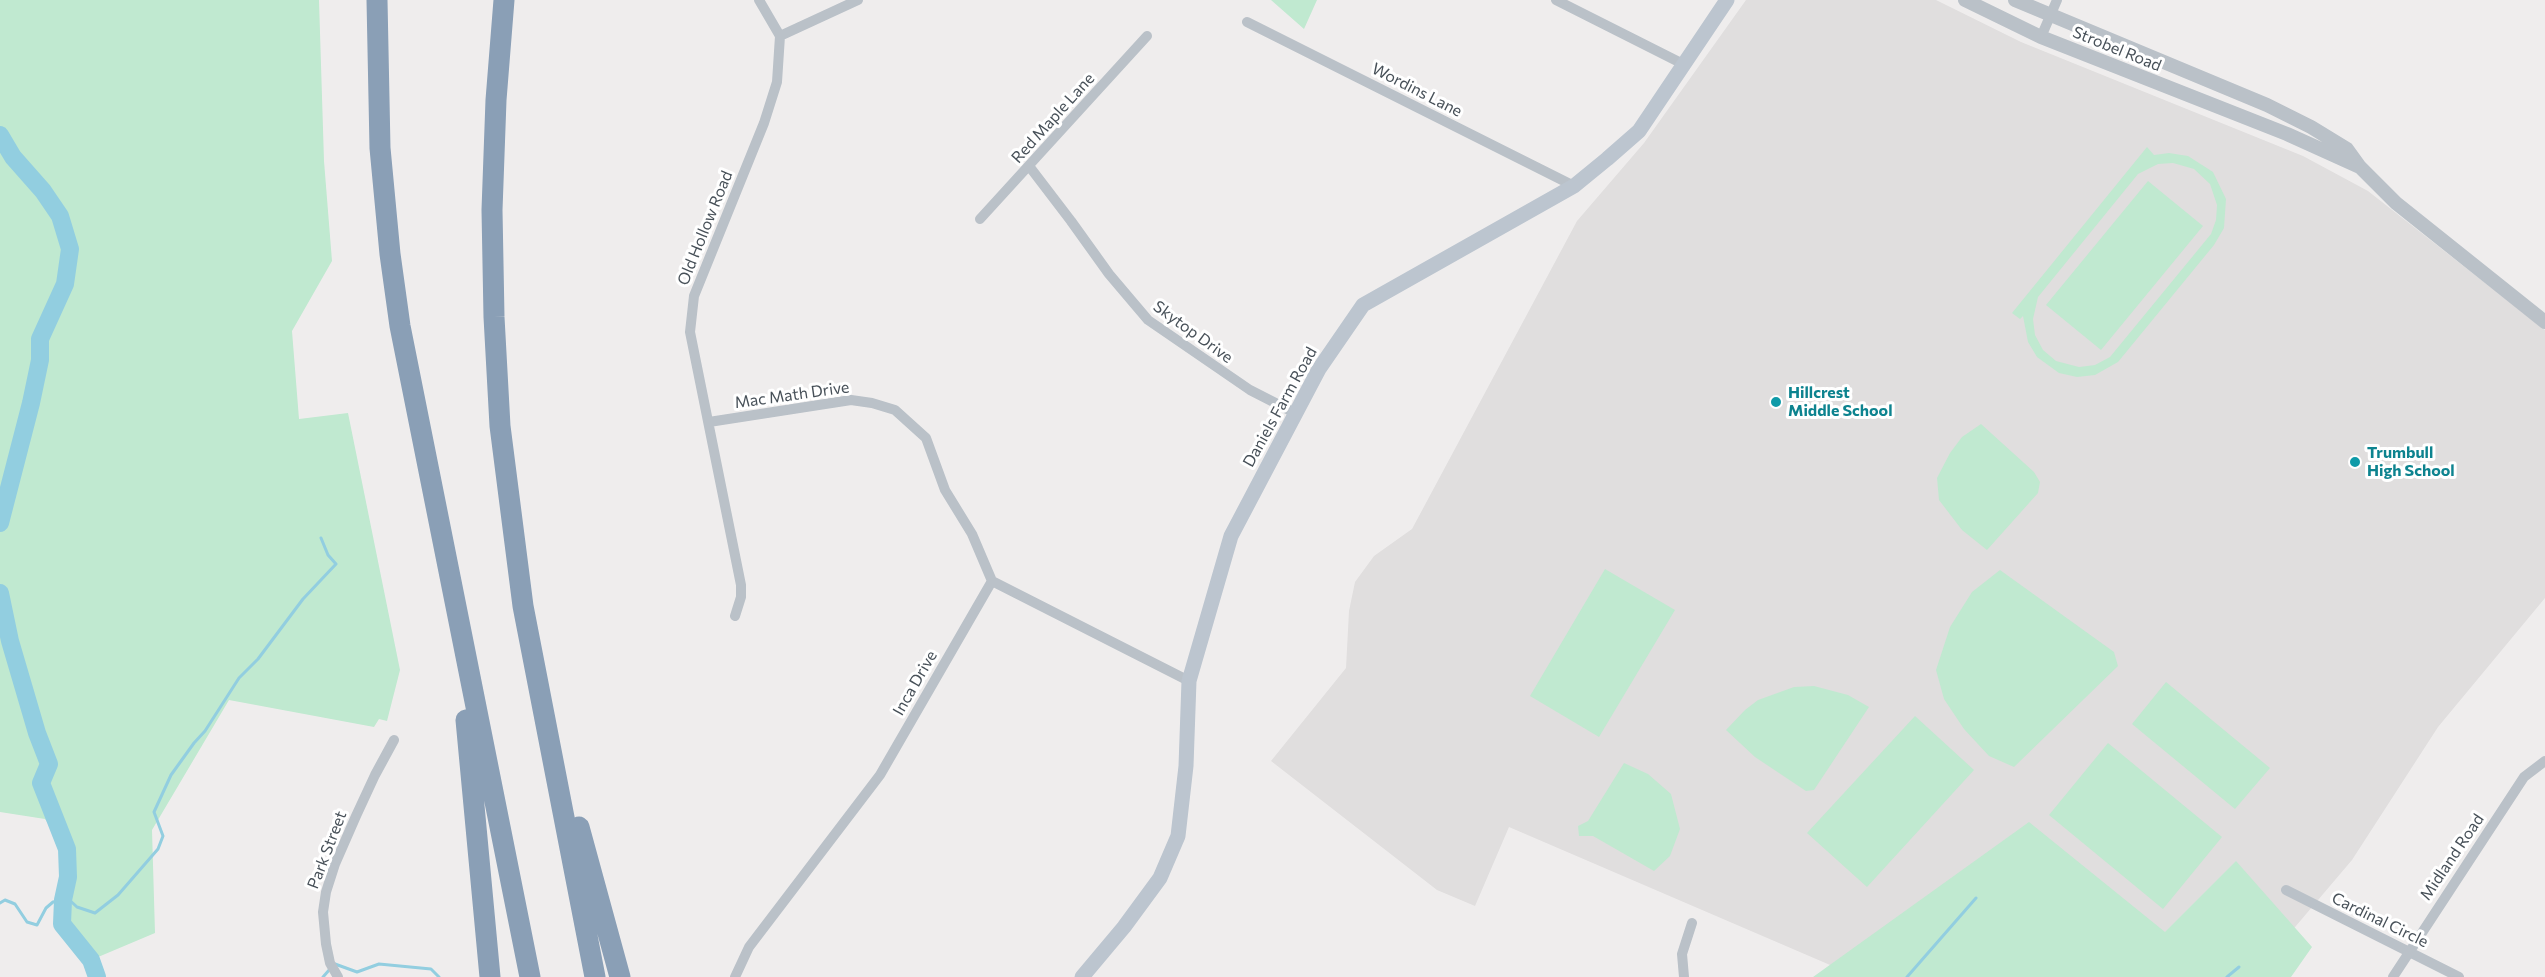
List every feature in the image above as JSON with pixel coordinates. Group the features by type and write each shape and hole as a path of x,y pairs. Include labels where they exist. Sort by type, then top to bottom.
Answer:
{"highway":[{"path":"377,0 378,113 390,254 403,338 530,977"},
{"path":"504,0 494,135 494,317 504,462 529,642 595,977"},
{"path":"442,535 469,747 490,977"},
{"path":"529,642 620,977"}],"main road":[{"name":"Daniels Farm Road","path":"1082,977 1124,927 1160,878 1178,836 1186,766 1189,681 1231,536 1294,412 1319,369 1363,305 1574,186 1639,130 1727,0"}],"street":[{"path":"759,0 780,36 858,0"},
{"path":"1556,0 1683,64"},
{"name":"Strobel Road","path":"1965,0 2042,37 2260,123 2360,167"},
{"name":"Strobel Road","path":"2015,0 2267,105 2311,127 2347,149 2360,167 2396,203 2545,322"},
{"path":"2042,37 2057,0"},
{"name":"Wordins Lane","path":"1247,22 1574,186"},
{"name":"Old Hollow Road","path":"735,615 741,597 741,585 690,332 694,296 774,92 777,82 780,36"},
{"name":"Red Maple Lane","path":"980,219 1147,36"},
{"path":"2260,123 2267,105"},
{"name":"Skytop Drive","path":"1029,166 1108,274 1148,320 1250,390 1294,412"},
{"name":"Mac Math Drive","path":"709,422 850,400 872,403 895,411 926,438 945,490 972,534 992,581"},
{"path":"992,581 1189,681"},
{"name":"Inca Drive","path":"735,977 749,947 880,775 992,581"},
{"name":"Park Street","path":"334,970 326,944 322,912 326,892 335,864 356,816 394,740"},
{"name":"Midland Road","path":"2393,977 2524,777 2545,761"},
{"name":"Cardinal Circle","path":"2286,890 2459,977"},
{"path":"1684,977 1682,954 1692,923"}],"shaded area":[{"path":"1746,0 1936,0 2021,42 2303,156 2368,191 2545,330 2545,598 2438,727 2352,860 2273,953 1858,977 1509,827 1475,906 1437,890 1271,761 1346,668 1349,611 1355,582 1374,556 1412,529 1577,221 1644,143"}],"green space":[{"path":"0,0 319,0 324,161 332,261 292,331 299,419 348,413 400,670 387,721 379,719 374,727 229,700 152,830 155,933 91,960 62,924 63,900 59,838 45,819 0,812"},
{"path":"1271,0 1317,0 1304,29"},
{"path":"2147,147 2154,155 2169,153 2188,156 2213,172 2226,199 2224,228 2214,245 2118,362 2095,375 2077,377 2059,373 2037,357 2028,342 2023,316 2020,319 2012,313","holes":["2173,163 2194,169 2210,184 2217,205 2216,220 2211,234 2110,357 2095,365 2079,367 2056,361 2043,350 2035,335 2033,319 2038,297 2138,174 2158,164"]},
{"path":"2148,181 2203,226 2101,350 2046,305"},
{"path":"1981,424 2034,472 2040,482 2038,493 1987,550 1962,530 1939,500 1937,478 1950,453 1962,437"},
{"path":"1605,569 1675,610 1599,737 1530,696"},
{"path":"2000,570 2114,652 2118,666 2014,767 1989,756 1964,729 1944,699 1936,670 1950,627 1972,592"},
{"path":"2166,682 2270,768 2235,809 2132,724"},
{"path":"1814,686 1848,695 1869,707 1814,790 1806,791 1755,757 1726,730 1758,700 1794,687"},
{"path":"1915,716 1974,770 1867,887 1807,833"},
{"path":"2108,743 2222,837 2163,909 2049,815"},
{"path":"1624,763 1648,774 1671,794 1680,829 1670,856 1654,871 1593,836 1579,836 1578,826 1588,821"},
{"path":"2029,822 2165,932 2236,861 2312,947 2291,977 1813,977"}],"waterway":[{"path":"0,135 13,157 43,191 60,216 70,249 65,284 40,339 40,360 31,403 0,523"},
{"path":"64,895 77,907 95,913 118,895 158,849 163,836 154,812 171,775 205,731 239,678 258,659 303,599 336,564 328,555 321,538"},
{"path":"0,593 10,641 37,733 49,764 41,783 67,849 68,877 63,900 62,924 91,960 97,977"},
{"path":"1907,977 1976,898"},
{"path":"0,903 5,900 15,904 27,922 37,925 46,908 53,902 63,900"},
{"path":"335,964 357,972 379,964 431,969 439,977"},
{"path":"2227,977 2239,967"},
{"path":"323,977 330,969"}],"place":[{"name":"Hillcrest Middle School","path":"1776,402"},
{"name":"Trumbull High School","path":"2355,462"}]}
